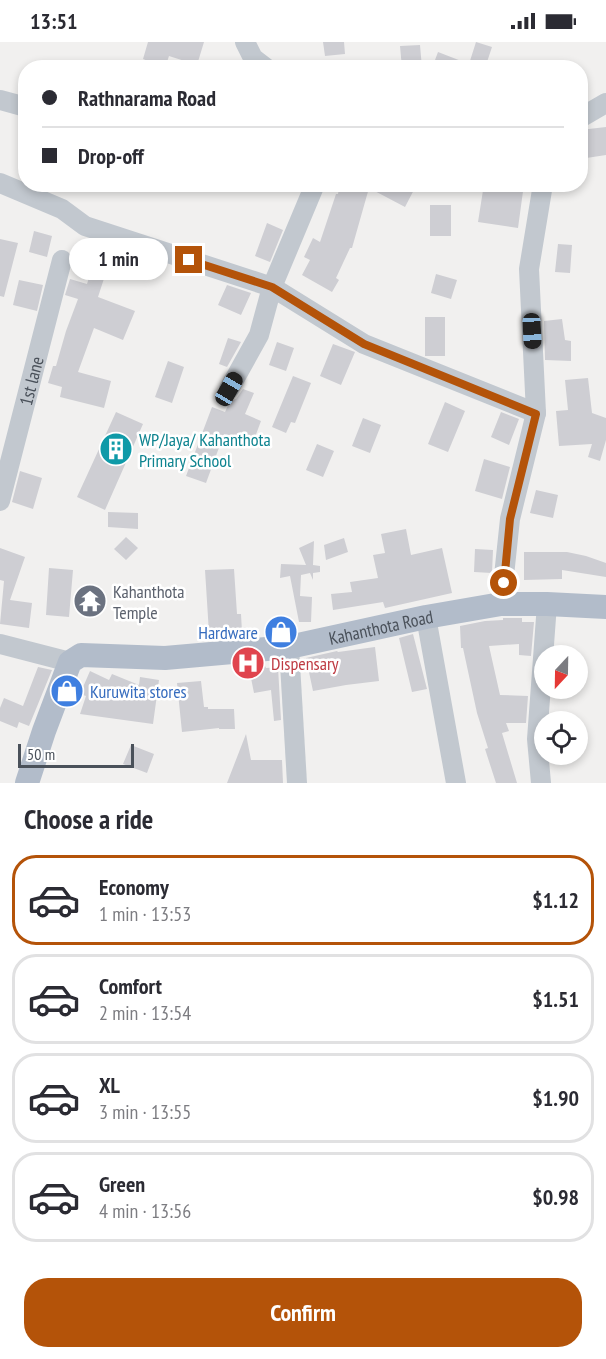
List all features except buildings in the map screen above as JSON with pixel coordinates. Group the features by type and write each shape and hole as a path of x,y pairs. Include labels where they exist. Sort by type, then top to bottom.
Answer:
{"main road":[{"name":"Kahanthota Road","path":"70,662 81,655 165,658 289,647 426,617 501,604 606,607"},
{"path":"27,783 70,662"}],"street":[{"path":"245,42 256,60"},
{"path":"0,100 18,106"},
{"path":"588,113 606,103"},
{"path":"0,183 18,191"},
{"path":"21,192 62,209 85,226 272,287 364,344 536,414"},
{"path":"229,389 259,335 272,287 306,192"},
{"path":"501,604 510,519 536,414 529,269 542,192"},
{"name":"1st lane","path":"0,501 62,260"},
{"path":"541,783 537,739 547,604"},
{"path":"426,617 456,783"},
{"path":"0,644 70,662"},
{"path":"289,647 297,783"}],"place":[{"name":"WP/Jaya/ Kahanthota Primary School","path":"116,449"},
{"name":"Kahanthota Temple","path":"90,601"},
{"name":"Hardware","path":"281,632"},
{"name":"Dispensary","path":"248,663"},
{"name":"Kuruwita stores","path":"67,691"}],"route":[{"path":"189,260 272,287 364,344 536,414 510,519 504,583"}]}
